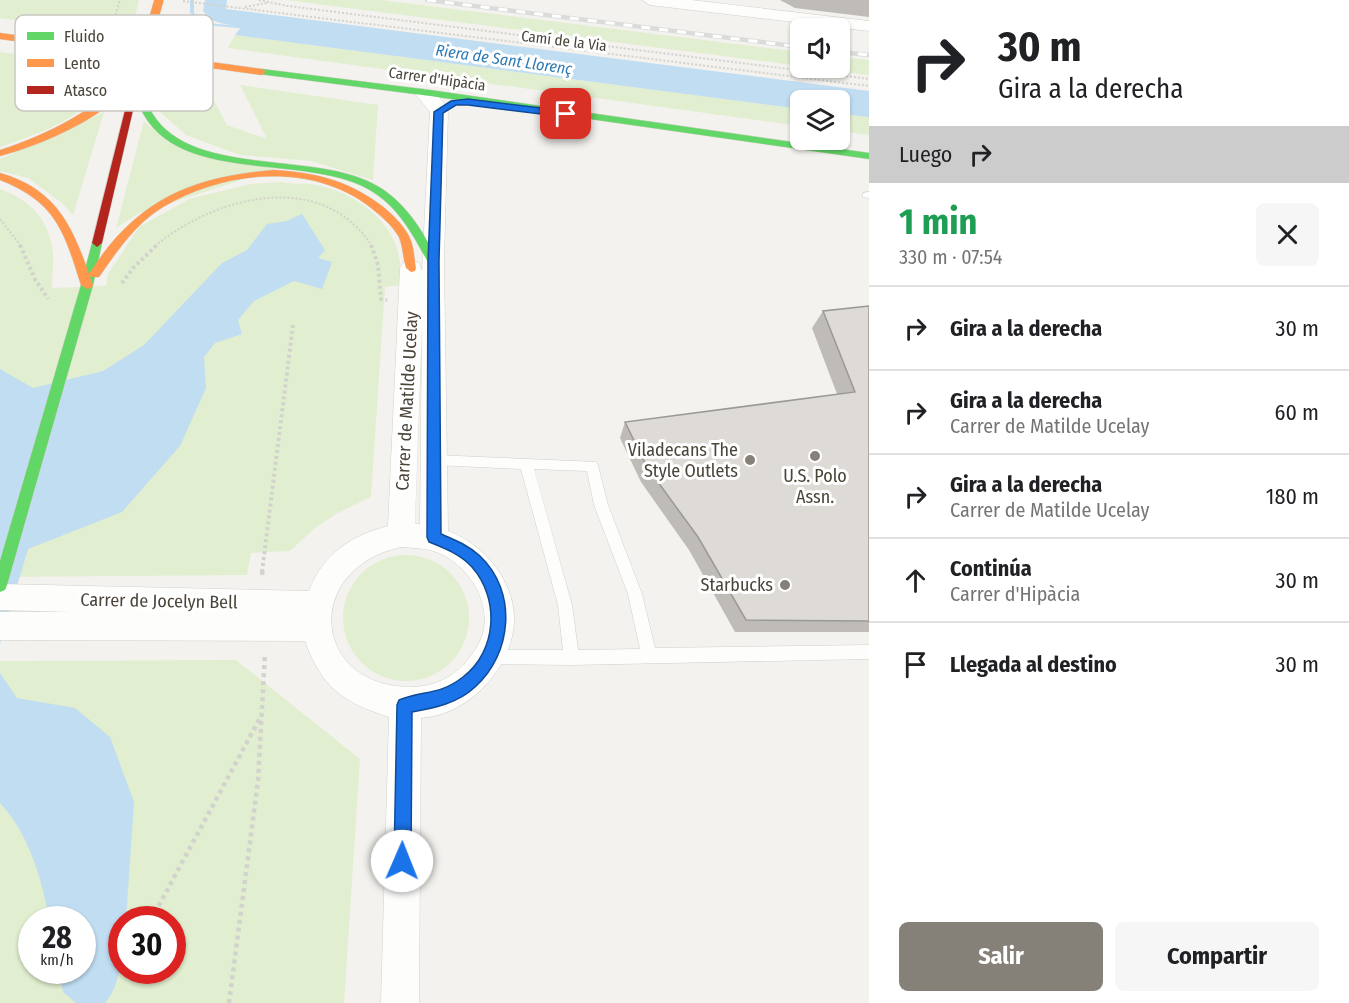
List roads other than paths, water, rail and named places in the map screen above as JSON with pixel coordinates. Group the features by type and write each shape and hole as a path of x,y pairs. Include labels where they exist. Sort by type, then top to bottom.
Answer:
{"main road":[{"path":"155,15 159,0"},
{"name":"Carrer d'Hipàcia","path":"0,36 15,38"},
{"name":"Carrer d'Hipàcia","path":"213,65 430,93 869,156"},
{"path":"0,153 52,136 97,111"},
{"path":"0,585 87,285 129,111"},
{"path":"146,111 165,136 187,148 226,159 314,167 364,183 402,212 423,240 422,264"},
{"path":"87,285 125,233 160,205 220,180 274,173 302,175 332,182 373,201 386,213 422,264"},
{"path":"0,176 22,183 48,199 67,229 87,285"}],"street":[{"path":"650,0 761,7 869,26"},
{"path":"424,94 438,107 439,112 454,103 497,104"},
{"name":"Carrer de Matilde Ucelay","path":"401,535 411,302 422,264 439,112"},
{"name":"Carrer de Matilde Ucelay","path":"422,264 435,460 434,537"},
{"path":"401,535 434,537 457,547 476,562 491,583 498,607 498,632 490,657 469,682 439,700 405,705 378,701 354,690 335,673 322,651 317,616 328,578 348,556 372,542 401,535"},
{"name":"Carrer de Jocelyn Bell","path":"0,597 268,615 317,616"},
{"name":"Carrer de Jocelyn Bell","path":"0,626 268,615"},
{"path":"400,1003 405,705"}],"lane":[{"path":"435,460 592,465 601,505 635,594 649,656"},
{"path":"526,463 565,605 571,658"},
{"path":"490,657 571,658 798,651 869,652"}],"water":[{"name":"Riera de Sant Llorenç","path":"205,0 227,0 226,9 869,91 869,117 850,115 850,90 790,90 790,108 235,35 241,27 219,23 213,20 213,15 206,15 203,10"},
{"path":"302,214 325,250 318,258 332,262 322,289 294,281 254,301 238,320 242,334 215,343 204,357 206,388 180,446 122,512 28,549 0,644 0,369 33,388 103,371 144,345 222,263 247,250 267,224 287,221"},
{"path":"0,673 17,698 75,708 110,737 134,802 127,906 108,906 108,984 116,984 105,1003 76,1003 63,992 61,984 96,984 96,906 46,906 33,858 19,829 0,803"}],"waterway":[{"path":"192,0 192,13 195,15"},
{"path":"213,25 248,28"}],"railway":[{"path":"427,0 790,46"},
{"path":"850,53 869,55"}],"place":[{"name":"U.S. Polo Assn.","path":"815,456"},
{"name":"Viladecans The Style Outlets","path":"750,460"},
{"name":"Starbucks","path":"785,585"}]}
